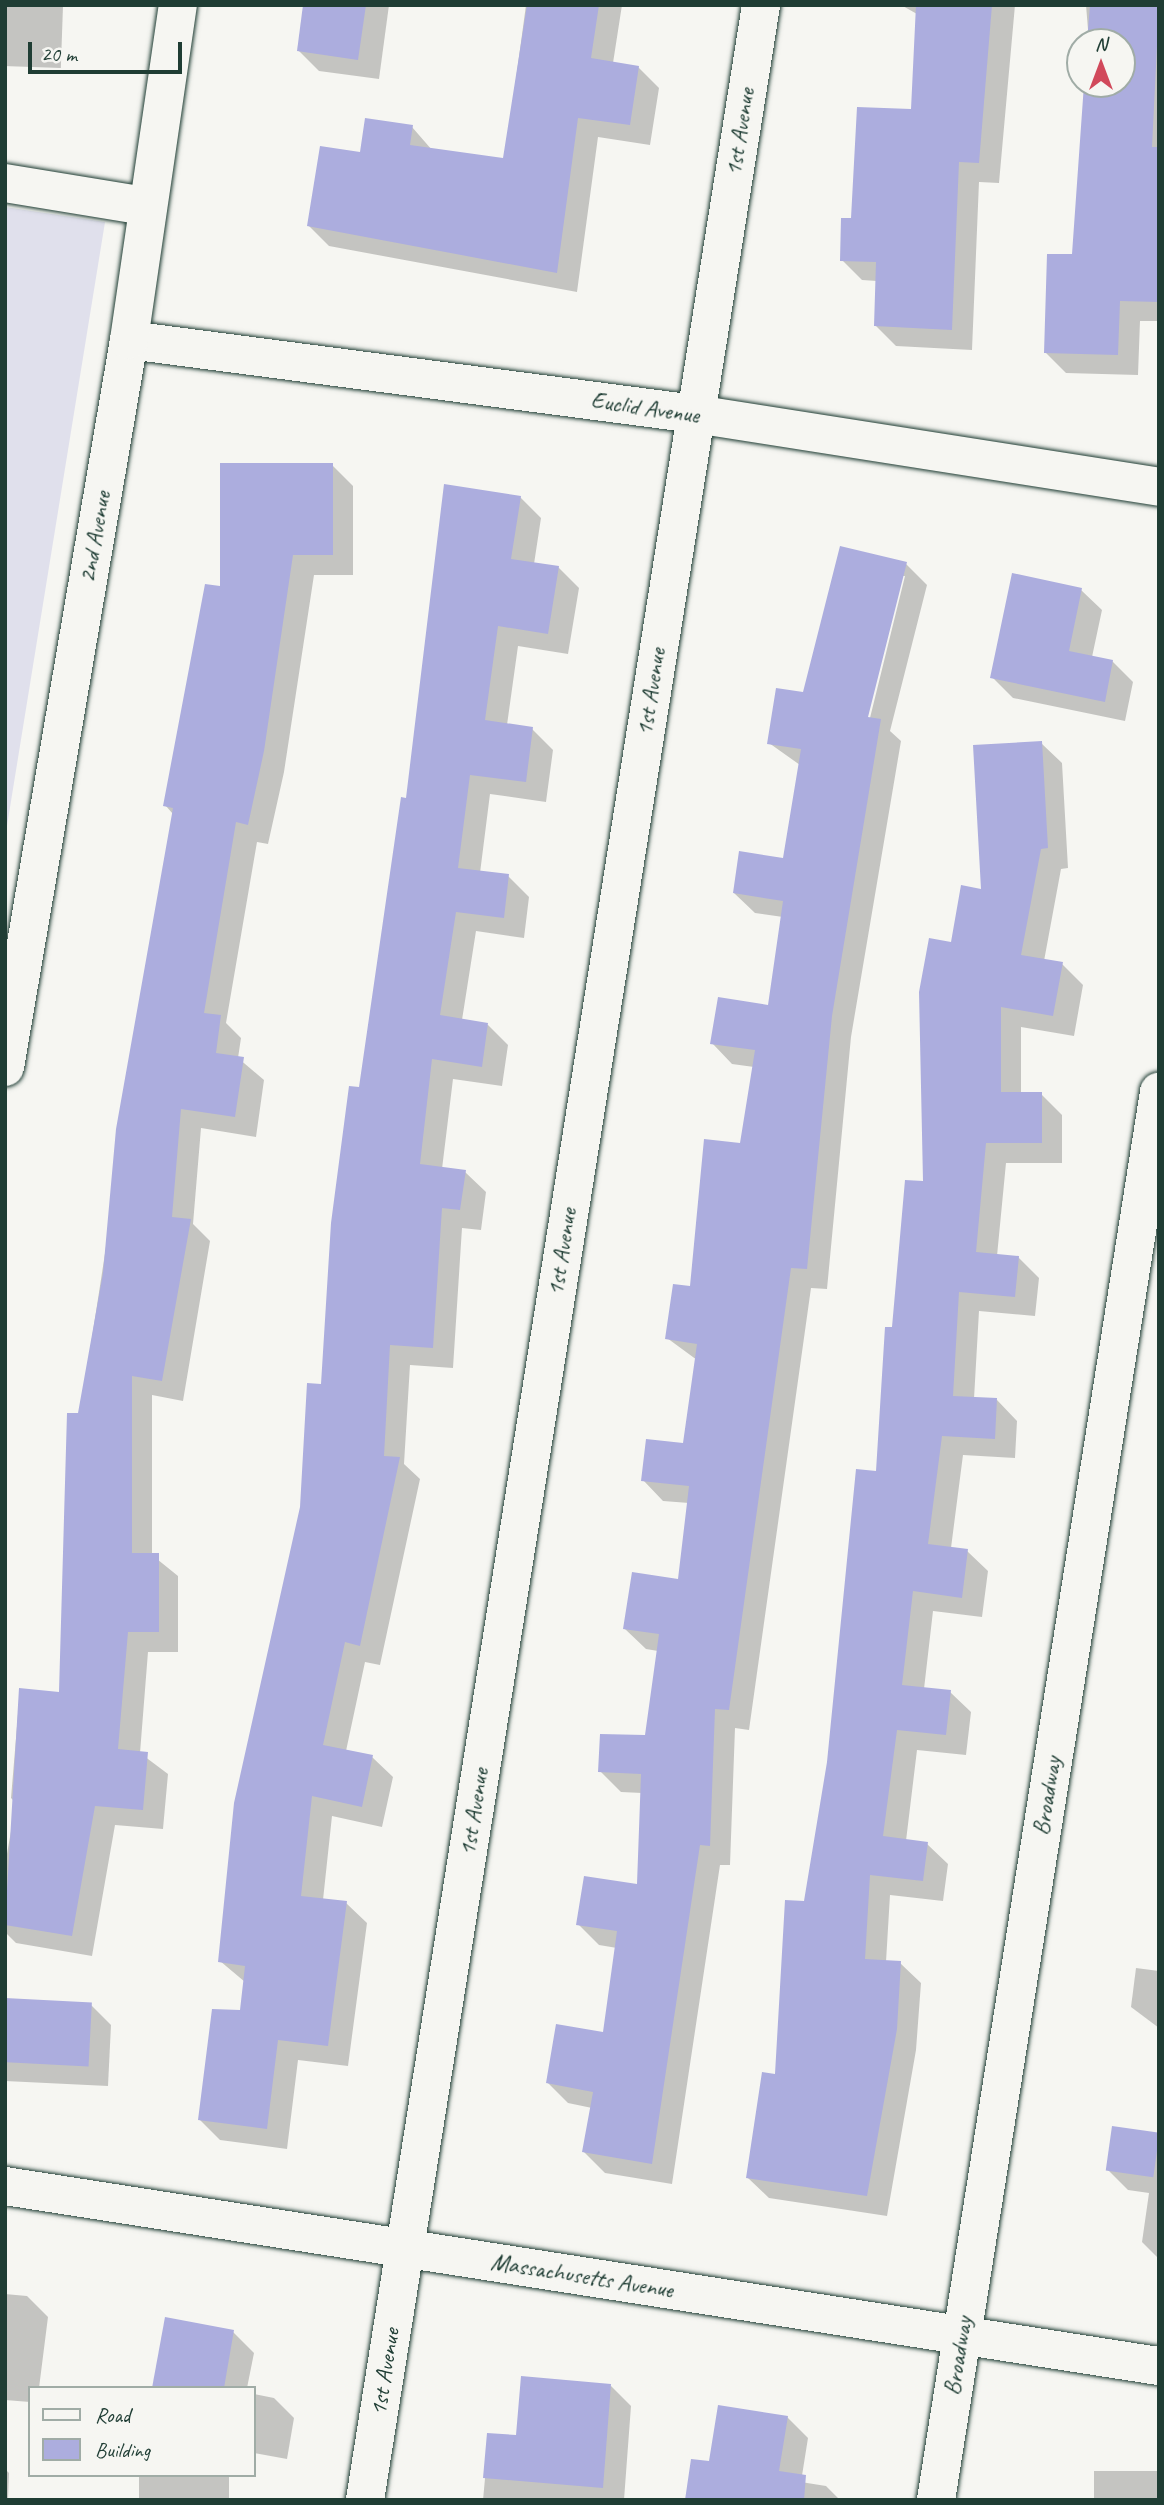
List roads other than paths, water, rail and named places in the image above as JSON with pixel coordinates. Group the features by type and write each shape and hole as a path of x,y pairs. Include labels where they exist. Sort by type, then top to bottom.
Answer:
{"street":[{"name":"2nd Avenue","path":"5,1067 129,340 146,206 178,5"},
{"name":"1st Avenue","path":"365,2500 761,5"},
{"path":"5,183 146,206"},
{"name":"Euclid Avenue","path":"129,340 695,414 1159,487"},
{"name":"Broadway","path":"936,2500 1159,1093"},
{"name":"Massachusetts Avenue","path":"5,2186 1159,2366"}]}
